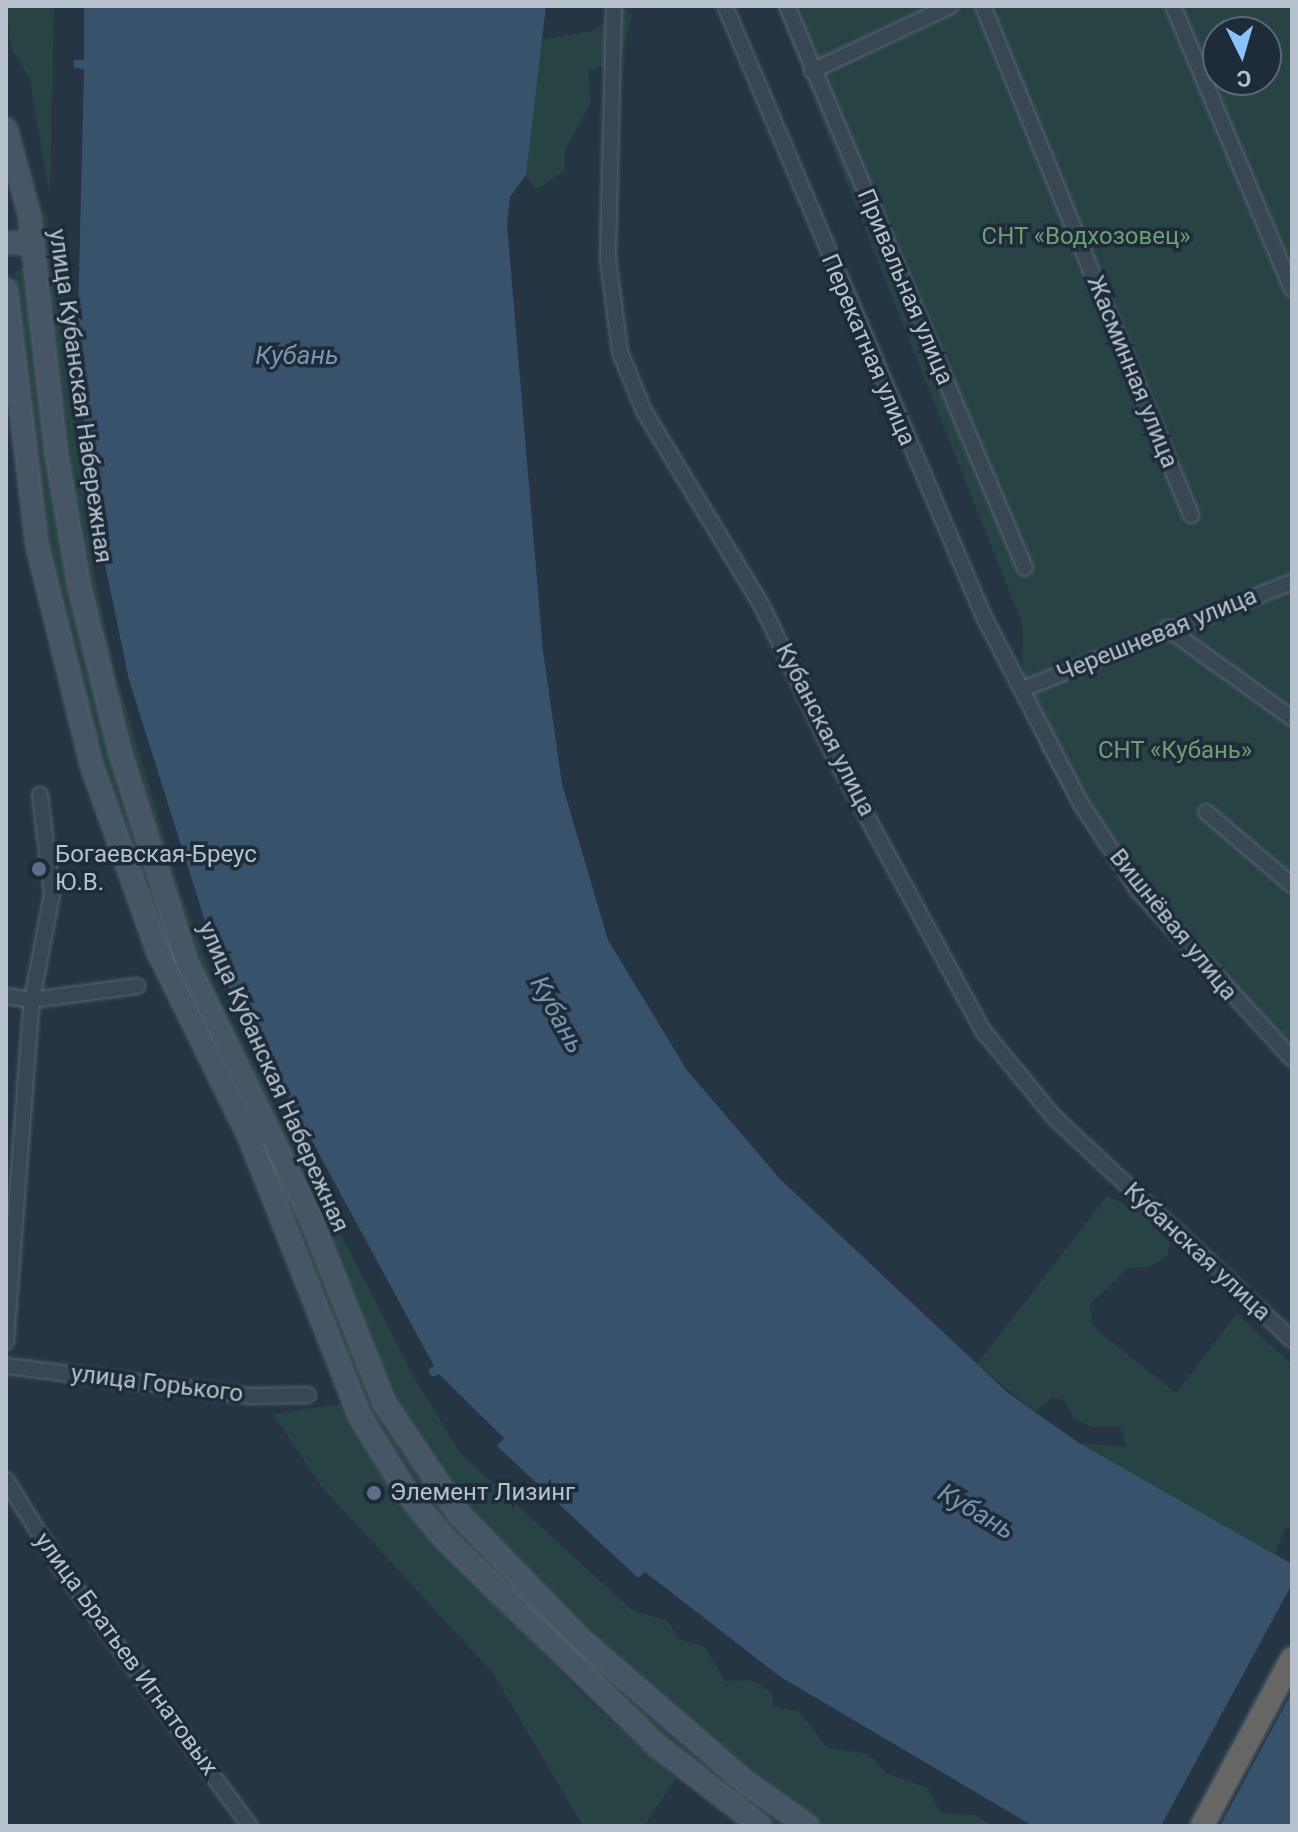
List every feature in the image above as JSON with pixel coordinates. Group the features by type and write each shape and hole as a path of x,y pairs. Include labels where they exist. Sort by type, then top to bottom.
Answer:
{"highway":[{"path":"1202,1826 1292,1659"}],"main road":[{"name":"улица Кубанская Набережная","path":"6,129 33,243 67,521 120,752 187,963 310,1216 385,1404 459,1514 578,1637 724,1764 808,1826"},
{"path":"6,243 33,243"},
{"name":"улица Кубанская Набережная","path":"6,289 37,545 92,767 163,965 250,1139 359,1415 409,1496 444,1538 656,1745 760,1826"}],"street":[{"name":"Кубанская улица","path":"614,6 608,259 620,352 644,411 754,591 835,758 984,1032 1054,1117 1292,1340"},
{"name":"Перекатная улица","path":"725,6 910,449 984,617 1024,691"},
{"name":"Привальная улица","path":"787,6 1025,568"},
{"path":"812,71 950,6"},
{"name":"Жасминная улица","path":"983,6 1191,515"},
{"path":"1173,6 1292,289"},
{"name":"Черешневая улица","path":"1024,691 1167,628 1292,582"},
{"path":"1167,628 1292,718"},
{"name":"Вишнёвая улица","path":"1024,691 1081,804 1137,889 1292,1059"},
{"path":"6,1342 32,1000 52,894 40,795"},
{"path":"1206,812 1292,885"},
{"path":"6,996 32,1000 137,986"},
{"name":"улица Горького","path":"6,1366 251,1396 308,1395"},
{"name":"улица Братьев Игнатовых","path":"6,1480 61,1568 250,1826"}],"green space":[{"path":"6,6 54,6 50,197 29,77 11,48"},
{"name":"СНТ «Водхозовец»","path":"776,6 1292,6 1292,1066 1131,887 1084,825 1039,747 1023,689 1022,623"},
{"path":"625,8 632,15 619,63 589,70 590,104 565,150 565,170 536,190 526,175 540,40 592,31"},
{"path":"47,213 96,582 114,667 180,890 217,992 416,1381 461,1454 633,1611 667,1620 679,1639 705,1647 725,1681 752,1680 772,1693 774,1707 798,1711 828,1748 869,1754 886,1773 928,1788 940,1813 975,1815 993,1826 822,1826 726,1755 583,1629 454,1496 408,1429 197,966 161,859 105,667 66,461 40,216"},
{"path":"27,266 43,390 137,830 385,1419 401,1451 451,1516 793,1826 774,1826 673,1747 493,1577 424,1502 373,1422 140,887 89,725 38,502 15,272"},
{"path":"1107,1196 1137,1210 1170,1242 1168,1255 1150,1267 1128,1268 1090,1304 1092,1324 1102,1334 1176,1393 1237,1314 1292,1365 1292,1530 1285,1528 1275,1554 1079,1443 1127,1447 1120,1427 1092,1427 1074,1419 1064,1400 1052,1398 1035,1412 977,1364"},
{"path":"345,1403 395,1498 587,1699 676,1778 644,1826 583,1826 492,1672 321,1486 273,1414"}],"water":[{"name":"Кубань","path":"84,6 546,6 526,175 510,197 507,224 543,651 562,784 608,940 686,1069 780,1179 1008,1393 1079,1443 1292,1564 1292,1826 1033,1826 779,1676 645,1572 638,1578 497,1446 504,1438 439,1374 432,1377 428,1370 434,1366 222,975 129,680 94,511 77,358 84,69 74,68 74,60 84,60"}],"pier":[{"path":"1292,1584 1292,1692 1220,1826 1161,1826"}],"place":[{"name":"Богаевская-Бреус Ю.В.","path":"39,869"},
{"name":"Элемент Лизинг","path":"374,1493"}],"park label":[{"name":"СНТ «Кубань»","path":"1175,751"}]}
